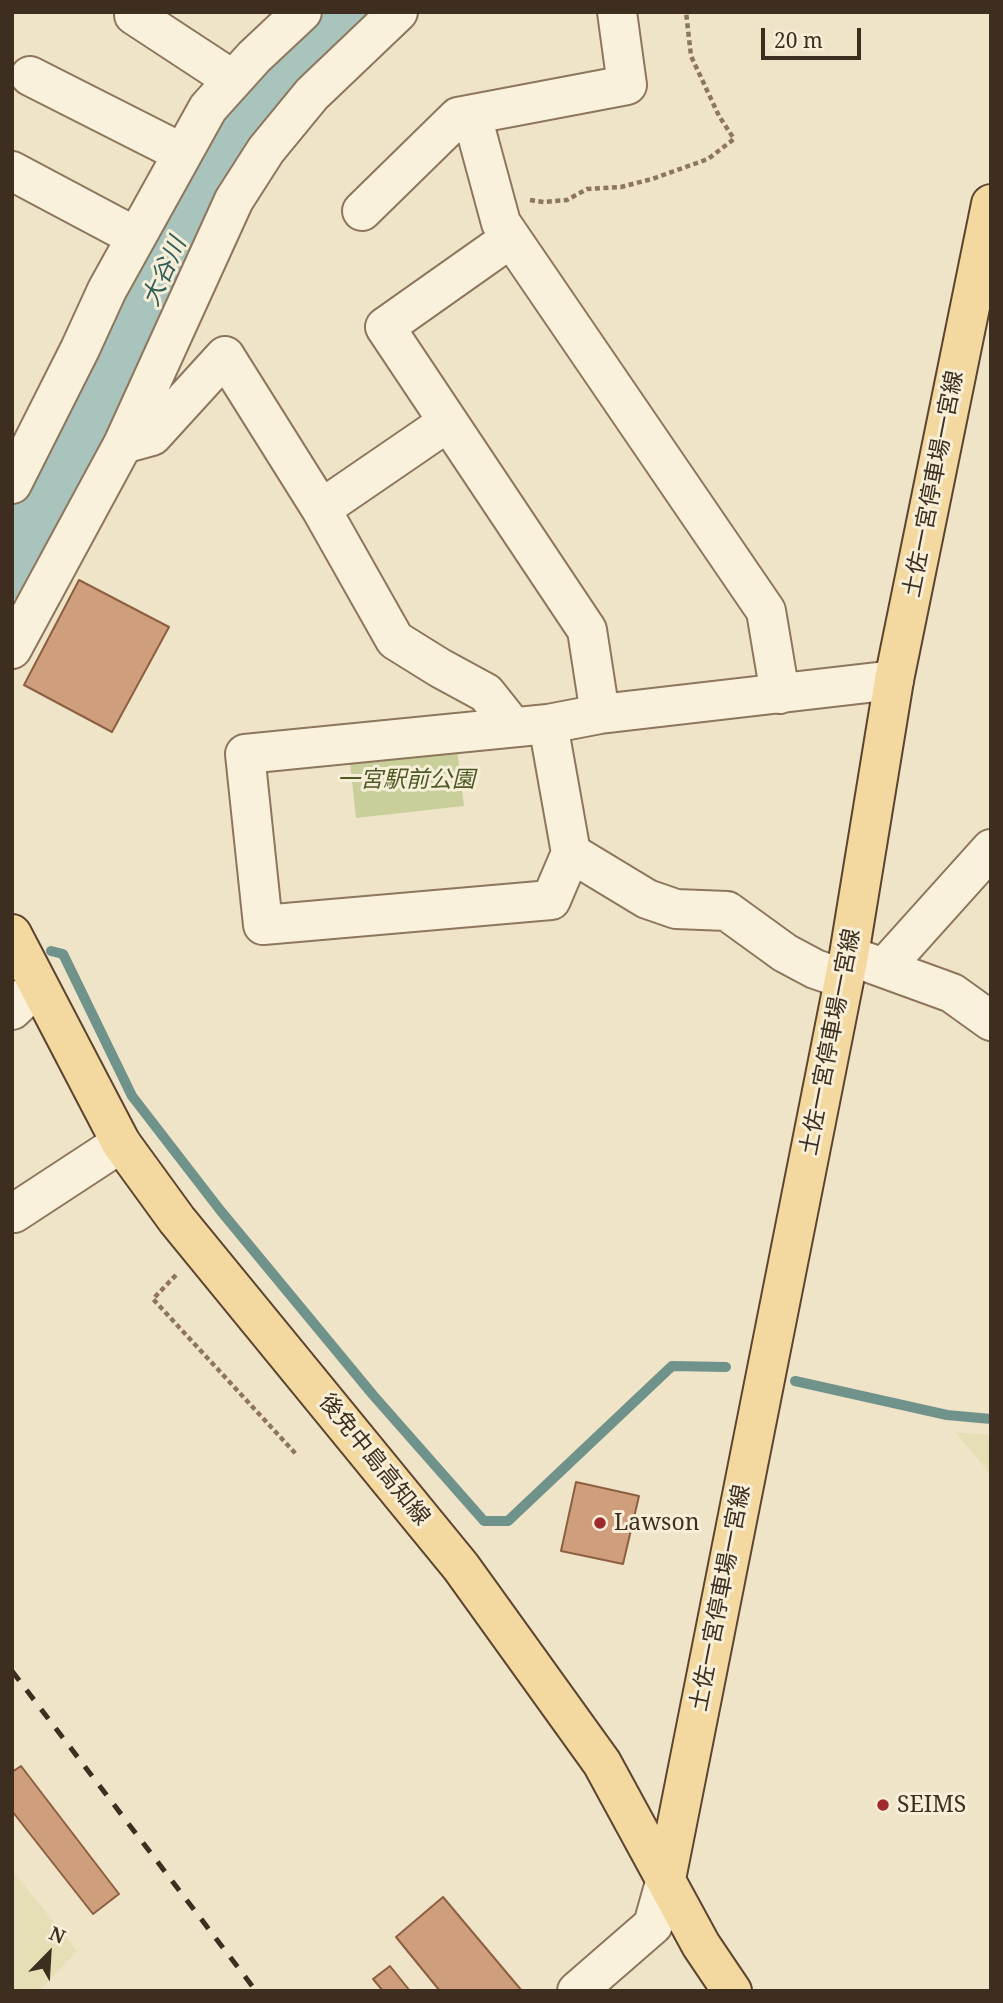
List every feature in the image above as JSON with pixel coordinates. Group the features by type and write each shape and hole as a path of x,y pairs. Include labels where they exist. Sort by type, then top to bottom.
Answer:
{"main road":[{"name":"土佐一宮停車場一宮線","path":"666,1879 846,967 894,680 991,204"},
{"name":"後免中島高知線","path":"12,934 23,983 121,1143 200,1249 461,1567 602,1763 701,1945 732,1991"}],"street":[{"path":"134,12 134,15 233,80"},
{"path":"12,484 107,290 208,108 254,57 302,12"},
{"path":"12,649 123,444 240,190 266,150 312,94 398,12"},
{"path":"362,211 458,117 627,85 617,12"},
{"path":"30,76 183,153"},
{"path":"472,116 501,223 766,611 780,694"},
{"path":"12,172 136,237"},
{"path":"511,238 385,327 587,630 600,714"},
{"path":"123,444 152,436 225,356 321,509 395,640 486,693 530,726 571,853 647,899 676,909 727,911 785,953 815,969 884,968 952,993 990,1020"},
{"path":"321,509 448,422"},
{"path":"571,853 551,900 263,925 245,754 530,726 600,714 894,680"},
{"path":"884,968 991,849"},
{"path":"14,1213 121,1143"},
{"path":"576,1991 653,1925 666,1879"}],"path":[{"path":"493,194 544,202 567,200 587,189 621,187 708,159 734,139 719,116 691,56 686,12"},
{"path":"200,1249 153,1299 296,1454"}],"shaded area":[{"path":"955,1432 991,1435 991,1475"},
{"path":"12,1870 77,1951 39,1991 12,1991"}],"green space":[{"name":"一宮駅前公園","path":"456,741 464,806 356,818 349,753"}],"building":[{"path":"79,580 169,627 112,732 24,685"},
{"name":"Lawson","path":"576,1482 639,1496 623,1564 561,1551"},
{"path":"21,1766 119,1894 93,1914 12,1811 12,1772"},
{"path":"443,1897 522,1991 440,1991 396,1937"},
{"path":"390,1966 410,1991 383,1991 373,1979"}],"waterway":[{"name":"大谷川","path":"12,569 138,334 159,279 212,174 240,136 368,12"},
{"path":"51,951 63,954 132,1096 220,1210 373,1395 484,1521 508,1521 672,1366 726,1367"},
{"path":"795,1381 947,1415 991,1419"}],"railway":[{"path":"12,1671 256,1991"}],"place":[{"name":"Lawson","path":"600,1523"},
{"name":"SEIMS","path":"883,1805"}]}
